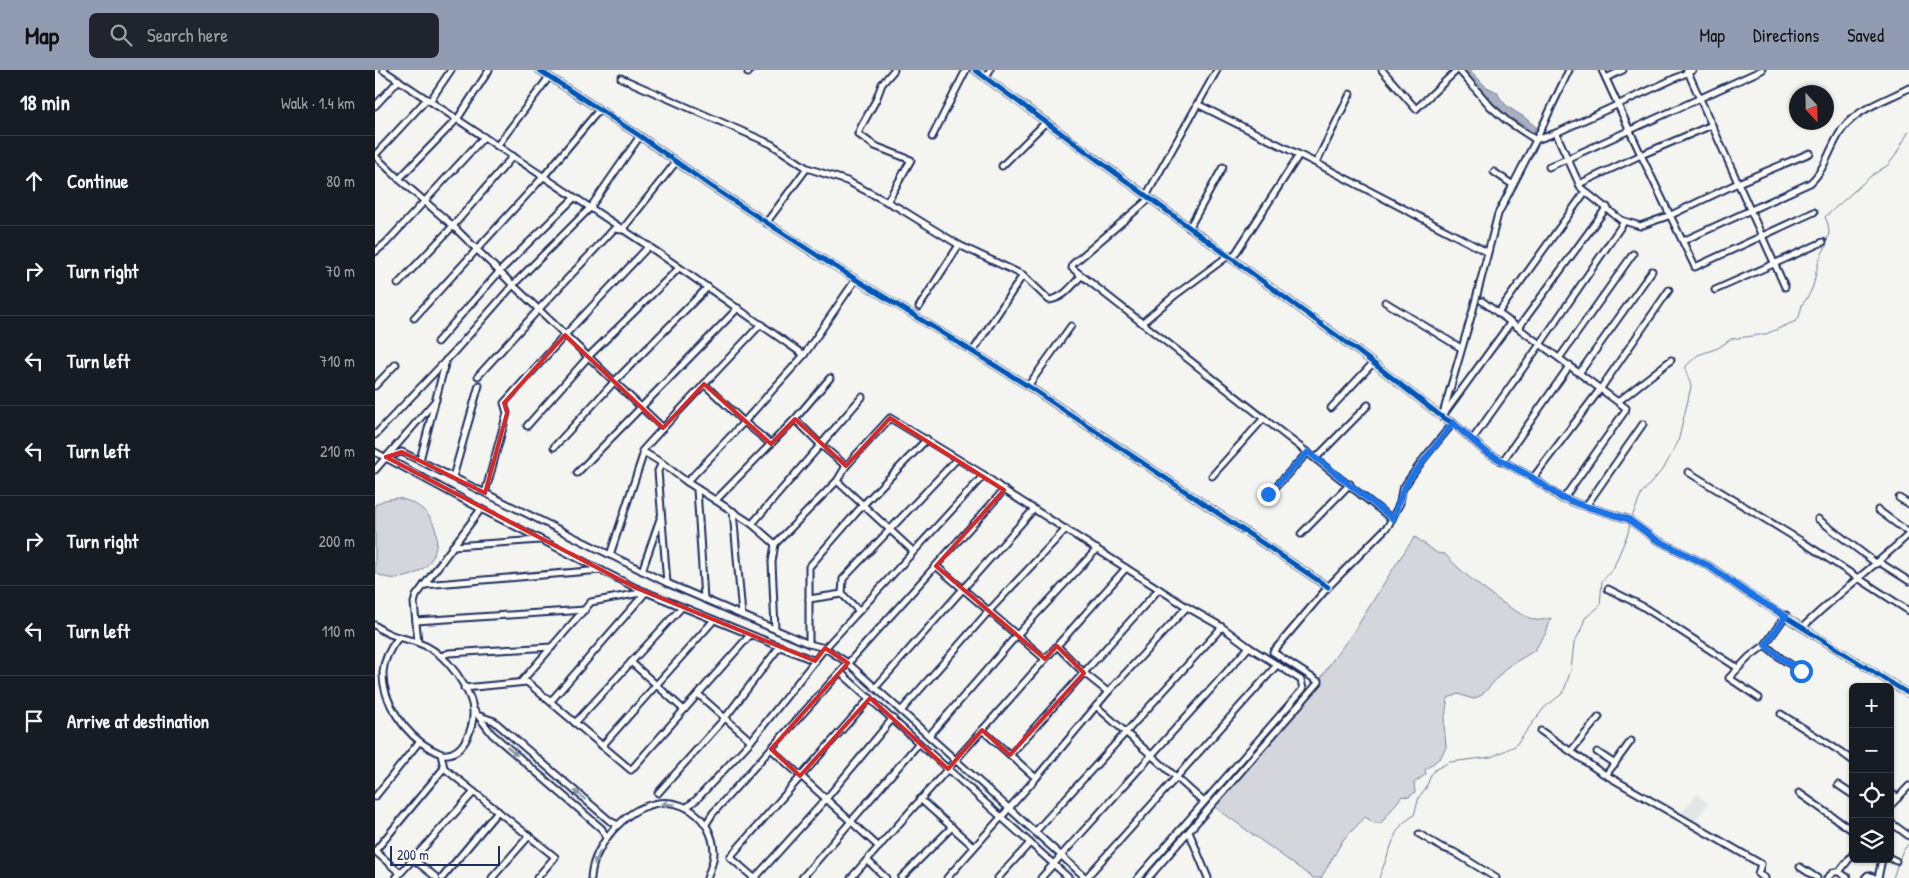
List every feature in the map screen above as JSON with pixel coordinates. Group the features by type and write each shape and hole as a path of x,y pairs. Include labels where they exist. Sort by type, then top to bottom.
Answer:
{"street":[{"path":"383,70 458,118 622,230 649,246 803,355"},
{"path":"451,70 429,100 375,156 478,249 513,285 663,428"},
{"path":"399,179 458,118 489,70"},
{"path":"539,70 766,222 1028,386 1328,587"},
{"path":"887,202 911,160 875,146 858,134 882,84 894,70"},
{"path":"932,137 966,70"},
{"path":"975,70 1373,363 1442,417 1453,423 1486,452 1533,478 1562,498 1630,521 1655,539 1709,566 1747,593 1909,694"},
{"path":"985,77 990,70"},
{"path":"1217,70 1147,198 1073,264 1072,268 1393,519"},
{"path":"1382,70 1417,109 1458,70 1491,107 1507,121 1535,140"},
{"path":"1442,417 1498,214 1569,70"},
{"path":"1602,70 1695,267 1814,212"},
{"path":"1605,78 1623,70"},
{"path":"1549,167 1762,70"},
{"path":"1535,140 1556,133 1689,71 1699,98 1785,288"},
{"path":"497,146 549,76"},
{"path":"621,78 771,144 807,168 847,181 887,202 959,245 1023,276 1049,300 1059,299 1081,276"},
{"path":"375,106 399,80"},
{"path":"1683,241 1811,183 1816,178 1833,148 1838,134 1850,121 1868,108 1909,88"},
{"path":"1316,163 1351,94"},
{"path":"1197,104 1316,163 1485,251"},
{"path":"414,318 544,176 599,110"},
{"path":"1002,166 1046,122"},
{"path":"1579,184 1711,125"},
{"path":"1556,133 1579,184 1585,192 1607,207 1624,222 1640,226 1671,215 1738,183 1810,153"},
{"path":"375,435 513,285 590,208 640,136"},
{"path":"375,252 425,202 484,137"},
{"path":"1142,324 1174,296 1230,257 1299,155"},
{"path":"398,284 453,226 513,156"},
{"path":"622,230 676,162"},
{"path":"1189,228 1223,167"},
{"path":"766,222 807,168"},
{"path":"1494,172 1513,185"},
{"path":"1498,313 1585,192"},
{"path":"437,342 500,271 574,198"},
{"path":"1519,328 1607,207"},
{"path":"1472,440 1624,222"},
{"path":"479,376 539,308 614,229 622,230"},
{"path":"1715,290 1823,242"},
{"path":"919,306 959,245"},
{"path":"485,493 507,413 504,403 649,246"},
{"path":"1560,357 1633,254"},
{"path":"527,426 589,356 679,268"},
{"path":"1581,372 1652,271"},
{"path":"973,351 1023,276"},
{"path":"687,482 744,422 803,355 856,279"},
{"path":"554,447 615,381 707,287"},
{"path":"1533,478 1601,388 1669,290"},
{"path":"1482,301 1581,372 1626,408 1564,498"},
{"path":"1385,302 1461,348"},
{"path":"577,473 738,308"},
{"path":"1442,417 1511,322"},
{"path":"611,555 644,452 642,451 761,324"},
{"path":"1028,386 1071,326"},
{"path":"420,460 437,400 446,359"},
{"path":"1619,401 1671,360"},
{"path":"1331,408 1373,363"},
{"path":"375,386 396,364"},
{"path":"1502,462 1570,365"},
{"path":"716,500 795,419 831,378"},
{"path":"704,384 744,422 771,444"},
{"path":"453,477 479,385"},
{"path":"752,524 863,397"},
{"path":"375,470 437,400"},
{"path":"1316,458 1368,405"},
{"path":"775,629 772,562 775,544 837,481 846,466 890,418 984,475 1004,490 1187,607 1222,627 1249,647 1301,680 1303,689 1138,878"},
{"path":"1212,476 1264,418"},
{"path":"795,419 846,466"},
{"path":"1148,878 1319,682 1273,652 1328,587 1393,519 1403,490 1410,478 1453,423"},
{"path":"1586,506 1643,424"},
{"path":"809,644 809,567 863,505 927,439"},
{"path":"375,452 541,540 646,592 815,661"},
{"path":"386,457 403,452 667,583 809,644 825,648 848,663 1086,878 1277,665"},
{"path":"644,452 752,524 775,544"},
{"path":"1268,494 1308,452"},
{"path":"859,611 842,594 843,579 957,459"},
{"path":"661,463 658,471 667,583"},
{"path":"1688,472 1909,611"},
{"path":"687,807 697,799 751,741 825,648 913,550 984,475"},
{"path":"837,481 913,550"},
{"path":"1301,534 1350,484"},
{"path":"697,489 704,599"},
{"path":"706,824 713,813 1004,490"},
{"path":"1899,498 1909,504"},
{"path":"418,642 415,599 481,509"},
{"path":"875,688 1034,509"},
{"path":"1803,627 1825,605 1878,563 1909,534 1878,510"},
{"path":"733,511 741,615"},
{"path":"643,571 661,513"},
{"path":"1818,519 1878,563 1909,582"},
{"path":"901,711 988,612 1066,529"},
{"path":"453,546 541,540"},
{"path":"929,736 1017,635 1097,549"},
{"path":"936,566 1045,659"},
{"path":"851,878 1127,568"},
{"path":"424,585 601,570"},
{"path":"1010,755 1159,589"},
{"path":"1608,589 1642,606 1738,668"},
{"path":"521,682 591,602 646,592"},
{"path":"551,702 646,592"},
{"path":"809,599 842,594"},
{"path":"575,723 682,607"},
{"path":"947,878 1036,778 1108,692 1187,607"},
{"path":"416,621 585,610"},
{"path":"1759,698 1730,679 1749,656 1765,645 1786,616"},
{"path":"603,746 715,620"},
{"path":"1035,832 1125,731 1222,627"},
{"path":"376,629 398,638 418,642 441,656 448,663 464,688 473,709 493,734 601,829 606,838"},
{"path":"464,688 527,682 631,770 750,635"},
{"path":"398,638 392,645 384,664 383,674 387,697 394,712 419,742 441,754 458,749 469,735 473,709"},
{"path":"1765,645 1801,671"},
{"path":"658,793 725,718 780,646"},
{"path":"1057,646 1084,673 1108,692"},
{"path":"441,656 449,653 552,647"},
{"path":"1041,878 1249,647"},
{"path":"631,662 684,710"},
{"path":"840,672 1069,878"},
{"path":"698,694 751,741"},
{"path":"869,698 731,857 754,878 826,799 893,718"},
{"path":"1096,706 1151,757 1204,802"},
{"path":"1781,714 1849,758"},
{"path":"479,716 494,721 610,821 618,825"},
{"path":"1571,751 1599,717"},
{"path":"982,730 1036,778"},
{"path":"1541,731 1606,775 1761,864 1758,874 1765,878"},
{"path":"1606,775 1631,741"},
{"path":"375,797 419,742"},
{"path":"802,878 919,743"},
{"path":"771,749 879,847"},
{"path":"1597,752 1615,764"},
{"path":"441,754 444,768 555,857 537,878"},
{"path":"400,873 375,851 444,768"},
{"path":"1838,785 1849,792"},
{"path":"1894,801 1909,786"},
{"path":"396,878 474,792"},
{"path":"1799,793 1849,828"},
{"path":"920,799 974,847"},
{"path":"591,878 595,860 606,838 618,825 634,812 648,805 664,803 687,807 706,824 714,852 713,863 707,878"},
{"path":"442,878 499,811"},
{"path":"1894,825 1909,836"},
{"path":"901,878 952,827"},
{"path":"1189,832 1208,878"},
{"path":"1419,834 1454,852 1496,878"},
{"path":"492,878 529,836"},
{"path":"998,878 1030,842"},
{"path":"413,858 437,878"},
{"path":"1839,872 1849,859"},
{"path":"867,860 886,878"},
{"path":"1865,878 1868,875 1876,878 1881,863"},
{"path":"1800,866 1817,878"},
{"path":"1827,878 1834,872 1839,872 1848,878"}],"highlighted area":[{"path":"565,335 663,428 704,384 771,444 795,419 846,466 890,418 1004,490 936,566 1045,659 1057,646 1084,673 1010,755 982,730 948,769 870,698 800,776 771,749 848,663 825,648 815,661 636,588 386,457 402,452 485,493 507,413 504,403"}],"shaded area":[{"path":"397,498 415,504 428,514 435,527 437,541 434,554 426,566 414,574 391,578 375,572 375,505 384,500"},
{"path":"1415,537 1437,553 1445,554 1474,581 1513,609 1535,620 1551,618 1546,633 1534,651 1507,667 1482,695 1473,699 1458,694 1448,698 1444,723 1446,747 1441,757 1425,770 1426,774 1414,783 1415,792 1409,797 1402,796 1381,823 1374,823 1365,817 1343,840 1321,878 1313,878 1212,805 1319,682"},
{"path":"1697,794 1708,803 1695,821 1681,814"}],"water":[{"path":"1464,70 1470,70 1485,86 1497,92 1505,104 1536,127 1534,132 1504,115 1493,106"}],"waterway":[{"path":"1631,519 1642,493 1664,468 1678,442 1691,387 1686,366 1698,355 1718,348 1731,339 1766,334 1796,321 1802,305 1813,286 1819,260 1826,246 1829,233 1825,217 1871,176 1888,165 1909,131"},
{"path":"1379,878 1396,833 1402,824 1414,815 1419,797 1436,769 1450,762 1491,757 1515,746 1544,708 1563,693 1571,670 1574,643 1585,618 1600,606 1602,581 1613,569 1628,533 1630,523"},
{"path":"1893,878 1902,852 1909,843"}],"cycle path":[{"path":"539,70 818,256 1028,386 1328,587"},
{"path":"975,70 1359,352 1442,417 1453,423 1486,452 1533,478 1562,499 1564,498 1628,519 1655,539 1709,566 1747,593 1909,694"}],"route":[{"path":"1268,494 1308,452 1393,519 1403,490 1410,478 1453,423 1486,452 1508,466 1533,478 1562,498 1628,519 1645,533 1709,566 1747,593 1786,616 1765,645 1801,671"}]}
